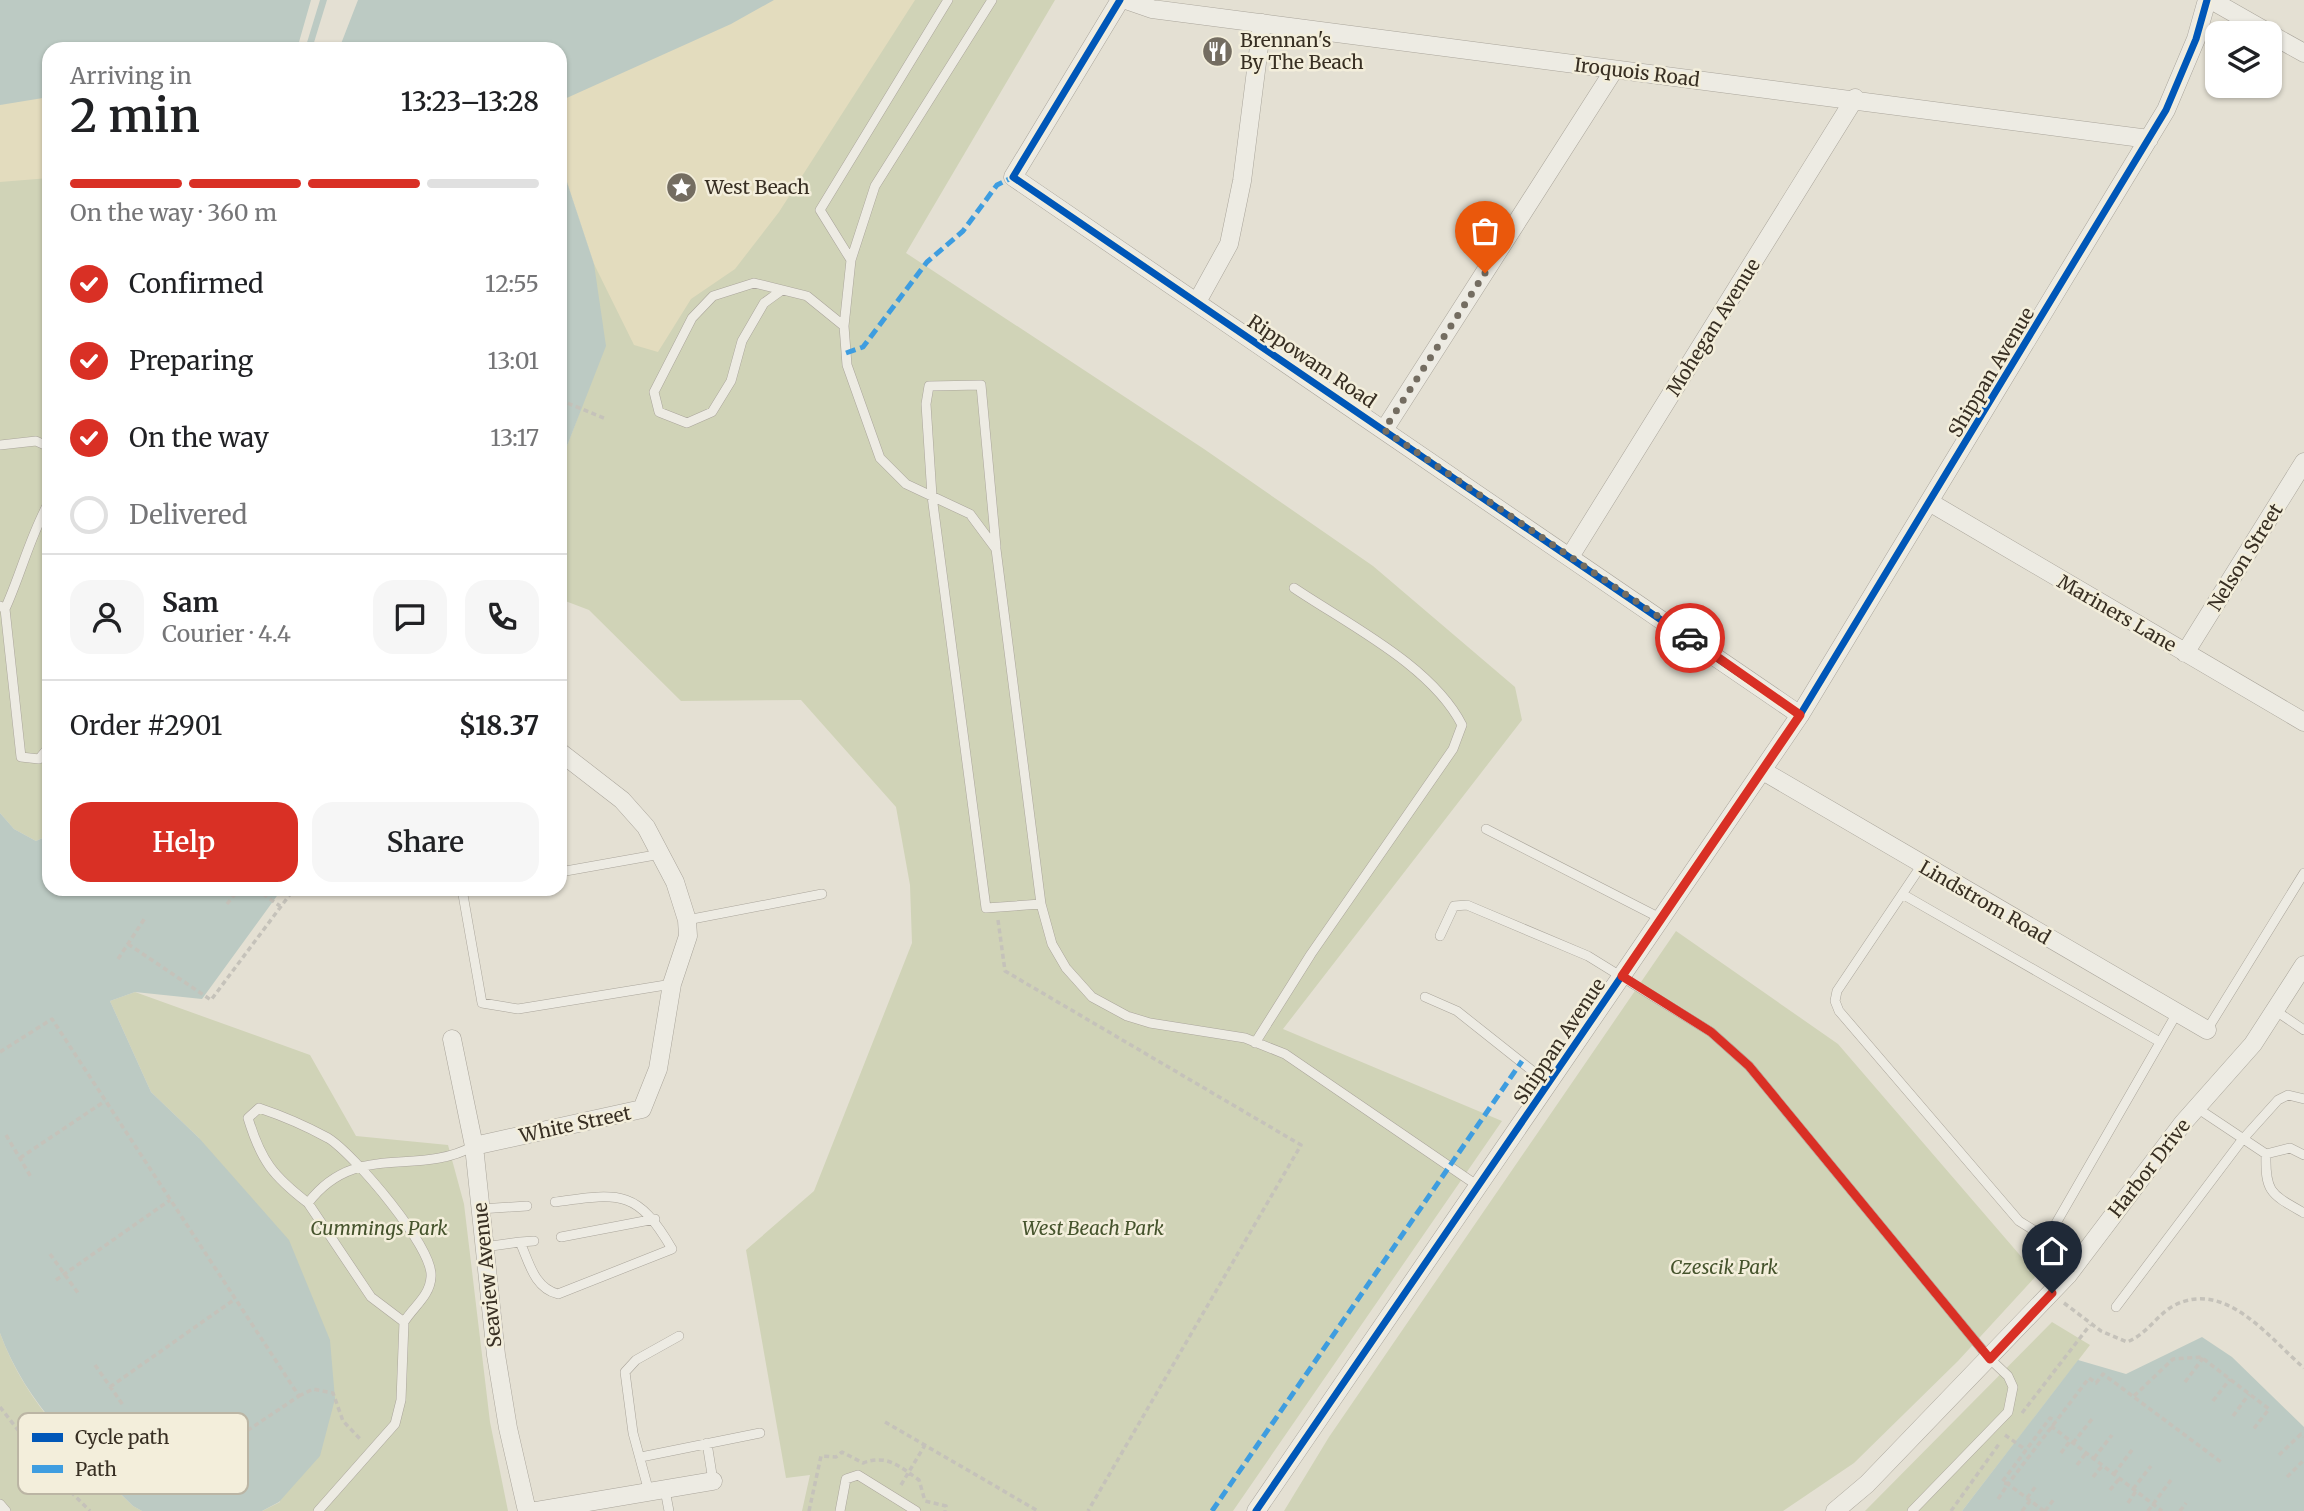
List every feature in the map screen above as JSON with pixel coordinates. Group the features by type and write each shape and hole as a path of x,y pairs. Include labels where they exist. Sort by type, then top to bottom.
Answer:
{"street":[{"name":"Rippowam Road","path":"1120,0 1013,177 1571,555 1800,715"},
{"name":"Iroquois Road","path":"1126,0 1152,9 1614,70 1855,98 2149,139"},
{"path":"2209,0 2246,21"},
{"name":"Shippan Avenue","path":"1256,1511 1800,715 1931,503 2149,139 2180,78 2209,0"},
{"path":"1197,302 1229,244 1234,226 1262,23"},
{"path":"2282,41 2304,53"},
{"path":"1384,430 1614,70"},
{"name":"Mohegan Avenue","path":"1571,555 1855,98"},
{"name":"Nelson Street","path":"2185,653 2304,462"},
{"name":"Mariners Lane","path":"1931,503 2304,722"},
{"name":"White Street","path":"474,1146 642,1109 658,1069 671,984 688,936 687,920 662,854 646,827 622,800 567,757"},
{"name":"Lindstrom Road","path":"1763,771 1921,866 2207,1030"},
{"name":"Harbor Drive","path":"1835,1511 1867,1484 2052,1293 2197,1108 2253,1044 2304,965"},
{"name":"Seaview Avenue","path":"452,1039 474,1146 484,1247 508,1428 527,1511"},
{"path":"535,1511 713,1481"}],"lane":[{"path":"851,260 820,210 948,0"},
{"path":"992,0 876,186 851,260 844,326 847,365 880,458 906,484 970,514 996,549"},
{"path":"782,290 764,303 742,341 731,381 712,412 687,423 659,412 654,392 692,318 713,296 754,283 807,296 844,326"},
{"path":"1041,904 986,908 932,496 926,404 929,386 981,384 996,549 1041,904 1059,957 1082,987 1104,1006 1150,1023 1255,1042 1285,1054 1478,1186"},
{"path":"0,445 36,441 42,444"},
{"path":"42,515 19,578 2,608 21,757 39,759 42,755"},
{"path":"1255,1042 1311,954 1453,749 1462,725 1452,704 1416,670 1294,588"},
{"path":"1486,829 1662,919"},
{"path":"567,871 662,854"},
{"path":"1921,866 1837,991 1835,1001 1839,1011 2019,1221 2035,1231 2046,1232 2055,1225 2177,1013"},
{"path":"2207,1030 2304,873"},
{"path":"687,920 822,894"},
{"path":"1904,895 2160,1042"},
{"path":"463,896 482,1003 518,1009 671,984"},
{"path":"1440,936 1454,906 1467,905 1588,956 1711,1032 1749,1066 1990,1359 2008,1376 2013,1387 2008,1412 1912,1511"},
{"path":"1425,997 1457,1011 1549,1084"},
{"path":"2276,1011 2304,1030"},
{"path":"2116,1307 2242,1140 2277,1100 2288,1095 2304,1098"},
{"path":"318,1511 395,1424 404,1322 426,1293 431,1279 429,1263 426,1254 362,1166 329,1139 259,1108 248,1118 257,1145 277,1180 308,1203 371,1297 404,1322"},
{"path":"2197,1108 2266,1154 2290,1148 2304,1155"},
{"path":"308,1203 323,1184 348,1169 452,1158 474,1146"},
{"path":"2266,1154 2267,1186 2272,1194 2304,1213"},
{"path":"520,1242 537,1281 547,1291 558,1294 672,1249 655,1219 633,1203 607,1195 555,1202"},
{"path":"480,1209 527,1206"},
{"path":"561,1237 655,1219"},
{"path":"484,1247 534,1241"},
{"path":"668,1511 641,1457 633,1433 625,1371 635,1360 679,1336"},
{"path":"641,1457 760,1433"},
{"path":"707,1443 713,1481"},
{"path":"839,1511 846,1479 858,1475 916,1511"},
{"path":"0,1504 6,1511"}],"path":[{"path":"567,403 606,419"},
{"path":"227,904 233,896"},
{"path":"266,896 281,907"},
{"path":"128,944 211,1000 289,896"},
{"path":"996,907 1005,971 1301,1145 1087,1511"},
{"path":"118,959 145,918"},
{"path":"0,1052 52,1019 299,1396"},
{"path":"20,1158 105,1100"},
{"path":"6,1135 31,1177"},
{"path":"56,1280 170,1200"},
{"path":"50,1254 78,1293"},
{"path":"2052,1293 2101,1331 2127,1342 2140,1337 2171,1308 2191,1300 2219,1299 2235,1307 2304,1368"},
{"path":"110,1387 235,1299"},
{"path":"2134,1396 2173,1359 2203,1359 2269,1409 2252,1431"},
{"path":"2185,1382 2203,1359"},
{"path":"95,1365 123,1405"},
{"path":"1998,1499 2089,1378 2096,1383 2103,1374 2221,1462"},
{"path":"2213,1401 2230,1379"},
{"path":"248,1430 299,1396 313,1389 326,1390 336,1396 343,1421 370,1450"},
{"path":"2233,1416 2249,1394"},
{"path":"0,1407 18,1430"},
{"path":"2054,1499 2044,1511 2002,1482 2050,1418 2056,1421"},
{"path":"2061,1453 2092,1419"},
{"path":"885,1422 1038,1511"},
{"path":"2051,1426 2162,1511"},
{"path":"2279,1455 2301,1434 2304,1437"},
{"path":"2006,1435 2027,1450"},
{"path":"2094,1459 2112,1435"},
{"path":"894,1497 925,1445"},
{"path":"2114,1475 2132,1450"},
{"path":"2077,1465 2086,1453"},
{"path":"2287,1477 2304,1460"},
{"path":"2093,1477 2102,1465"},
{"path":"2128,1503 2151,1466"},
{"path":"2110,1490 2119,1479"},
{"path":"2148,1511 2171,1480"},
{"path":"2022,1511 2036,1486"},
{"path":"73,1494 90,1511"},
{"path":"2180,1511 2186,1503"}],"green space":[{"name":"West Beach Park","path":"774,0 1055,0 906,253 1204,449 1373,566 1515,687 1522,720 1283,1029 1502,1121 1233,1511 802,1511 810,1475 786,1478 746,1250 814,1191 912,943 910,885 896,807 801,700 681,701 589,610 567,602 567,446 581,409 594,264 567,182 567,156"},
{"path":"42,98 42,838 36,841 14,829 0,813 0,105"},
{"name":"Czescik Park","path":"1676,931 1838,1044 2037,1275 1958,1361 1854,1463 1783,1511 1284,1511 1329,1437"},
{"name":"Cummings Park","path":"135,992 310,1055 356,1136 448,1145 464,1204 490,1422 508,1511 262,1511 280,1502 199,1138 151,1092 110,1001"},
{"path":"2052,1322 2090,1345 1962,1511 1865,1511"},
{"path":"0,1333 11,1360 45,1413 18,1413 18,1494 121,1494 142,1511 0,1511"}],"sand":[{"name":"West Beach","path":"696,0 915,0 779,212 735,269 691,299 658,352 634,345 594,264 567,182 567,57"},
{"path":"42,95 42,179 0,182 0,105"}],"shaded area":[{"path":"0,0 774,0 731,24 567,98 567,42 42,42 42,98 0,105"},
{"path":"567,182 594,264 606,346 567,446"},
{"path":"0,813 14,829 36,841 42,838 42,896 277,896 202,999 135,992 110,1001 151,1092 199,1138 289,1240 330,1340 335,1399 320,1456 279,1502 262,1511 142,1511 121,1494 248,1494 248,1413 46,1413 11,1359 0,1333"},
{"path":"2202,1337 2232,1357 2304,1427 2304,1511 1962,1511 2078,1360 2126,1374"}],"pier":[{"path":"311,0 320,0 307,42 299,42"},
{"path":"327,0 358,0 342,42 314,42"}],"marked path":[{"path":"846,353 863,347 927,262 963,231 997,185 1013,177"},
{"path":"1212,1511 1522,1061"}],"cycle path":[{"path":"1120,0 1013,177 1800,715"},
{"path":"1256,1511 1800,715 2166,110 2196,39 2207,0"}],"way so far":[{"path":"1485,273 1384,430 1690,638"}],"place":[{"name":"Brennan's By The Beach","path":"1217,51"},
{"name":"West Beach","path":"682,187"}],"route":[{"path":"1690,638 1800,715 1622,976 1711,1032 1749,1066 1990,1359 2052,1293"}]}
